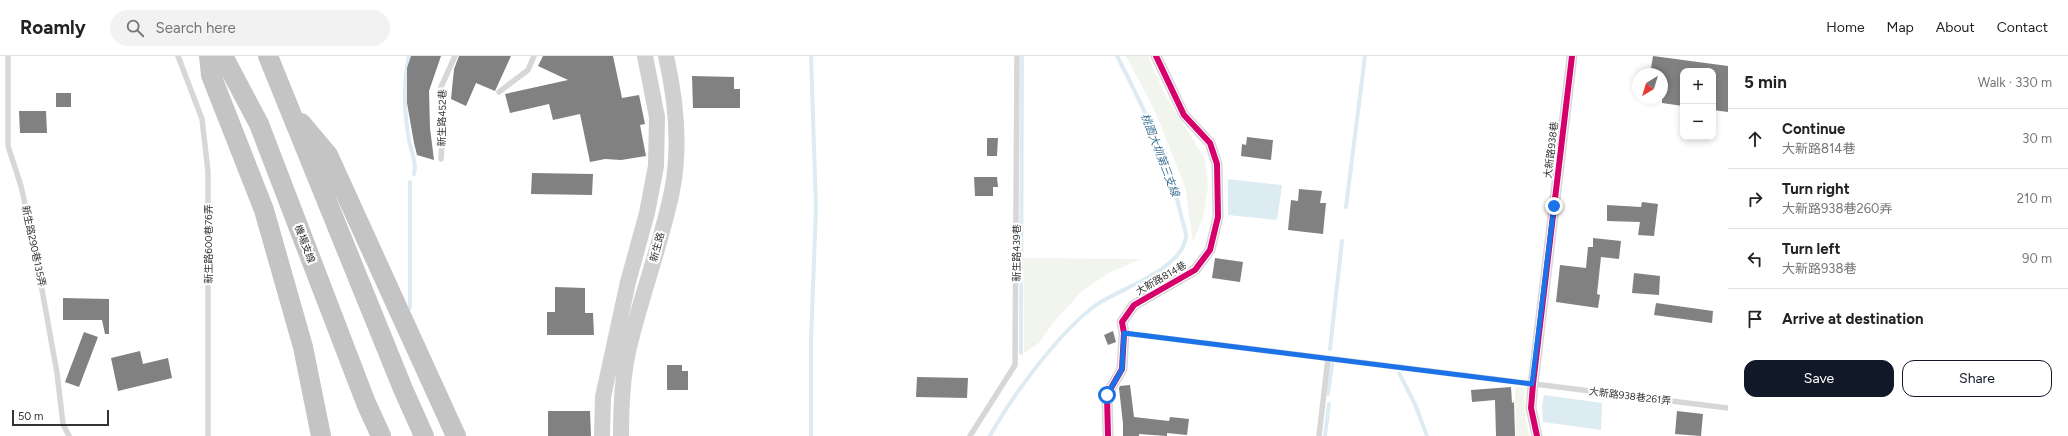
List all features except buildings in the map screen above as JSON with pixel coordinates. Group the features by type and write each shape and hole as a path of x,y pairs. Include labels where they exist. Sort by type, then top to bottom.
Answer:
{"highway":[{"path":"209,56 211,75 264,210 303,347 321,436"},
{"name":"機場支線","path":"223,56 259,124 366,403 381,436"},
{"path":"268,56 403,389 424,436"},
{"path":"290,109 328,155 456,436"}],"main road":[{"name":"新生路","path":"602,436 602,397 628,282 647,213 656,166 657,117 645,56"},
{"name":"新生路","path":"621,436 621,402 628,352 672,190 677,141 673,87 666,56"}],"street":[{"name":"大新路814巷","path":"1108,436 1107,395 1122,369 1124,333 1122,322 1134,305 1195,270 1210,250 1218,217 1217,164 1210,143 1184,115 1156,56"},
{"name":"大新路938巷","path":"1537,436 1531,408 1532,384 1572,56"}],"lane":[{"name":"新生路290巷135弄","path":"8,56 8,146 21,186 32,234 57,373 63,424 69,436"},
{"name":"新生路600巷76弄","path":"178,56 202,119 208,172 208,436"},
{"name":"新生路452巷","path":"441,159 443,129 441,87 455,56"},
{"path":"499,92 528,70 534,56"},
{"name":"新生路439巷","path":"970,436 1016,365 1017,56"},
{"name":"大新路938巷261弄","path":"1124,333 1728,408"},
{"path":"1319,436 1328,358"}],"shaded area":[{"path":"1126,56 1148,56 1166,97 1205,159 1208,187 1203,217 1193,242 1185,187 1155,111"},
{"path":"1228,179 1282,185 1277,220 1228,215"},
{"path":"1024,258 1141,259 1107,274 1081,292 1053,323 1039,343 1024,353"},
{"path":"1515,387 1524,388 1525,417 1530,436 1516,436"},
{"path":"1544,395 1602,403 1601,430 1543,422 1542,405"}],"waterway":[{"path":"409,56 405,88 405,108 409,140 414,161 414,174"},
{"path":"811,56 816,208 811,340 811,436"},
{"path":"1021,353 1022,56"},
{"name":"桃園大圳第三支線","path":"990,436 1023,384 1052,348 1082,316 1096,305 1163,268 1174,259 1182,248 1186,234 1170,174 1146,114 1117,56"},
{"path":"1346,207 1365,56"},
{"path":"410,182 410,308"},
{"path":"1330,349 1342,241"},
{"path":"1328,394 1332,364"},
{"path":"1399,373 1415,404 1427,436"},
{"path":"1325,436 1329,404"}],"cycle path":[{"path":"1108,436 1107,395 1122,369 1124,333 1122,322 1134,305 1195,270 1210,250 1218,217 1217,164 1210,143 1184,115 1156,56"},
{"path":"1537,436 1531,408 1533,384 1572,56"}],"route":[{"path":"1107,395 1122,369 1124,333 1532,384 1554,206"}]}
